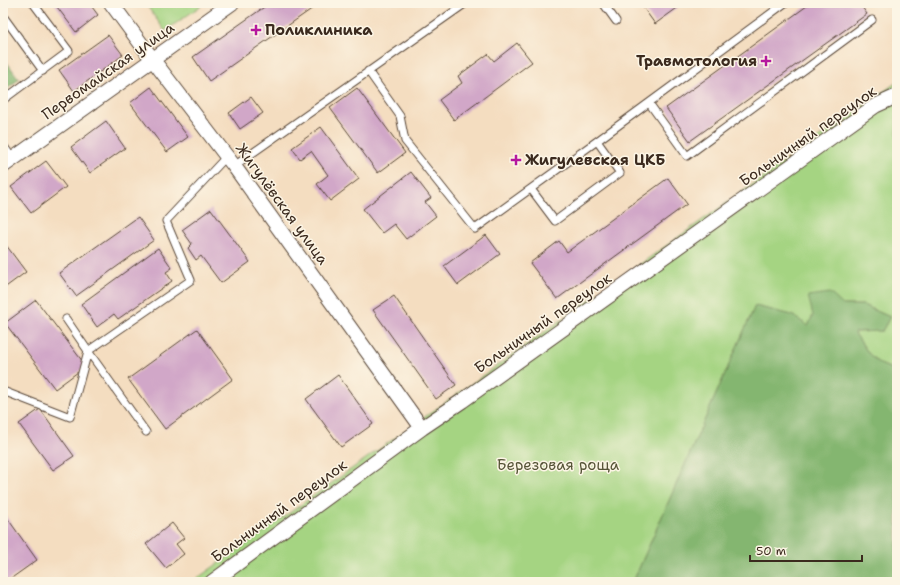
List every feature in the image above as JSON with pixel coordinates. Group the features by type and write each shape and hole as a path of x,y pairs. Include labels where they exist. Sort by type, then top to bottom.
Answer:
{"street":[{"name":"Жигулёвская улица","path":"111,3 231,161 422,428"},
{"name":"Первомайская улица","path":"8,163 232,3"},
{"name":"Больничный переулок","path":"212,582 422,428 875,106 897,96"}],"lane":[{"path":"3,100 69,52 33,3"},
{"path":"3,391 70,418 88,351 191,280 166,221 231,161 368,71 466,3"},
{"path":"603,3 616,21"},
{"path":"368,71 400,116 405,141 475,229 785,3"},
{"path":"3,16 43,71"},
{"path":"649,103 687,156 872,20"},
{"path":"531,189 555,221 620,173 597,141"},
{"path":"3,145 8,163"},
{"path":"66,319 146,432"}],"green space":[{"path":"145,3 205,3 165,31"},
{"path":"3,57 19,79 3,92"},
{"name":"Березовая роща","path":"897,82 897,371 880,364 869,354 854,332 882,331 890,317 863,305 843,305 813,315 808,326 792,315 755,306 633,582 192,582"},
{"path":"830,293 843,305 863,305 890,317 882,331 854,332 869,354 880,364 897,371 897,582 633,582 755,306 792,315 808,326 813,315 808,296"}],"building":[{"path":"54,3 89,3 98,15 76,32"},
{"name":"Поликлиника","path":"270,3 320,3 209,81 193,57"},
{"path":"640,3 678,3 680,6 655,24"},
{"name":"Травмотология","path":"811,3 859,3 867,14 690,141 666,108"},
{"path":"108,35 123,55 74,91 59,70"},
{"path":"517,43 532,62 454,120 439,100 462,83 458,76 488,54 494,61"},
{"path":"151,87 188,137 167,152 130,103"},
{"path":"357,88 405,153 378,173 330,108"},
{"path":"251,97 263,113 240,129 229,113"},
{"path":"106,121 125,148 90,173 71,147"},
{"path":"321,127 359,179 330,201 317,184 328,175 311,151 300,159 292,148"},
{"path":"46,161 66,187 31,213 11,187"},
{"path":"411,172 431,198 425,202 436,216 406,239 394,224 382,233 363,209"},
{"path":"668,178 687,204 557,299 530,263 559,241 567,252"},
{"path":"211,209 250,262 221,283 201,256 196,260 188,248 192,244 182,230"},
{"path":"138,217 154,240 76,296 59,273"},
{"path":"486,235 500,254 458,285 444,266"},
{"path":"3,241 26,272 3,289"},
{"path":"158,248 172,268 166,272 172,281 118,319 114,314 97,327 81,304"},
{"path":"394,296 456,385 436,399 373,310"},
{"path":"36,300 86,366 55,389 5,323"},
{"path":"197,329 233,379 165,429 128,379"},
{"path":"338,375 373,424 341,447 306,399"},
{"path":"40,409 74,456 53,470 19,424"},
{"path":"3,512 37,560 6,582 3,582"},
{"path":"172,523 184,538 176,544 184,554 166,568 146,544"},
{"path":"115,577 119,582 109,582"}],"place":[{"name":"Поликлиника","path":"256,30"},
{"name":"Травмотология","path":"766,61"},
{"name":"Жигулевская ЦКБ","path":"516,160"}]}
